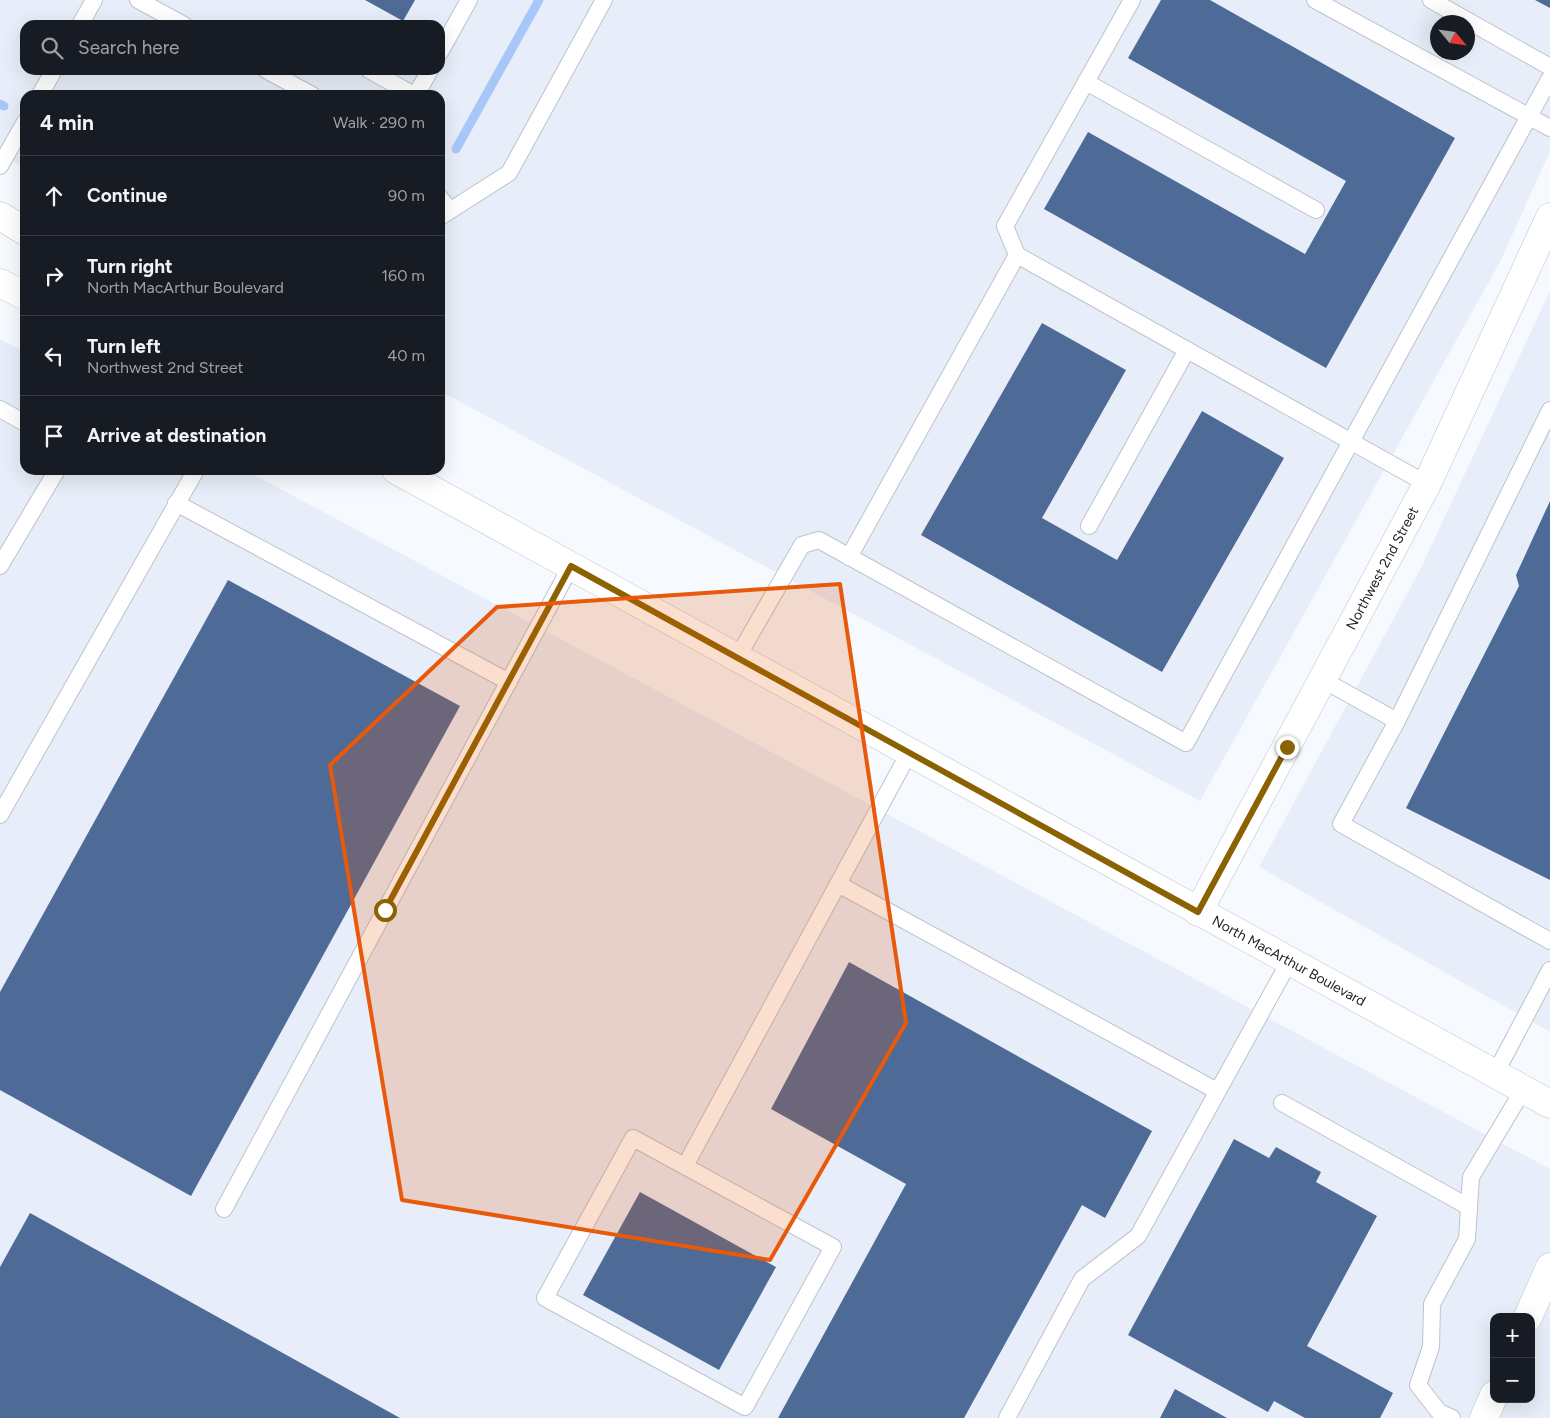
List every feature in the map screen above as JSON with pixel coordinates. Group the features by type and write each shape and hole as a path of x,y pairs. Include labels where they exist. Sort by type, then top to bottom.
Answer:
{"main road":[{"path":"0,216 20,228"},
{"name":"Northwest 2nd Street","path":"1198,912 1427,484 1542,258 1550,217"},
{"path":"0,283 20,293"},
{"name":"North MacArthur Boulevard","path":"405,475 1550,1104"},
{"path":"1530,1313 1550,1267"},
{"path":"1484,1418 1491,1403"}],"lane":[{"path":"83,20 94,0"},
{"path":"138,0 175,20"},
{"path":"445,43 469,0"},
{"path":"445,214 509,173 604,0"},
{"path":"1132,0 1005,226 1017,255 1427,484"},
{"path":"1315,0 1550,128"},
{"path":"1431,0 1550,67"},
{"path":"43,90 51,75"},
{"path":"275,75 303,90"},
{"path":"378,75 407,90"},
{"path":"419,90 427,75"},
{"path":"737,658 802,545 819,540 1186,743 1550,78"},
{"path":"1086,82 1316,210"},
{"path":"0,166 20,131"},
{"path":"849,557 1017,255"},
{"path":"1089,526 1187,350"},
{"path":"0,409 20,420"},
{"path":"1550,410 1397,721 1341,824 1550,941"},
{"path":"0,566 54,475"},
{"path":"0,815 193,475"},
{"path":"176,503 509,682"},
{"path":"224,1209 571,566"},
{"path":"1323,680 1397,721"},
{"path":"685,1166 909,753"},
{"path":"838,884 1217,1092"},
{"path":"1007,1418 1082,1279 1138,1236 1289,962"},
{"path":"1495,1074 1550,970"},
{"path":"1452,1418 1439,1412 1418,1385 1431,1347 1432,1304 1467,1239 1471,1177 1523,1090"},
{"path":"1282,1103 1469,1207"},
{"path":"633,1138 685,1166 833,1247 746,1407 545,1298 633,1138"}],"highlighted area":[{"path":"840,584 906,1023 770,1260 402,1200 330,765 497,607"}],"shaded area":[{"path":"0,0 1550,0 1550,151 1501,260 1200,801 445,394 445,90 20,90 20,164 0,154"},
{"path":"1550,291 1550,1032 1259,867 1420,570"},
{"path":"0,339 20,349 20,475 254,475 1550,1169 1550,1418 0,1418"}],"building":[{"path":"365,0 415,0 404,20"},
{"path":"1161,0 1210,0 1455,138 1326,368 1044,209 1088,132 1305,254 1346,181 1128,58"},
{"path":"1535,0 1550,0 1550,8"},
{"path":"1042,323 1126,370 1042,518 1117,560 1202,411 1284,458 1162,672 921,535"},
{"path":"1550,501 1550,880 1406,808 1519,586 1516,575"},
{"path":"228,580 460,706 191,1196 0,1090 0,992"},
{"path":"849,962 1152,1131 1105,1218 1082,1205 964,1418 778,1418 906,1184 771,1109"},
{"path":"1234,1139 1269,1158 1276,1147 1321,1172 1316,1182 1377,1216 1307,1346 1393,1393 1380,1418 1305,1418 1274,1401 1268,1412 1128,1335"},
{"path":"640,1192 776,1267 719,1370 583,1295"},
{"path":"30,1213 400,1418 0,1418 0,1267"},
{"path":"1175,1389 1227,1418 1160,1418"}],"waterway":[{"path":"456,149 539,0"},
{"path":"0,104 4,106"}],"route":[{"path":"385,910 571,566 1198,912 1287,747"}]}
